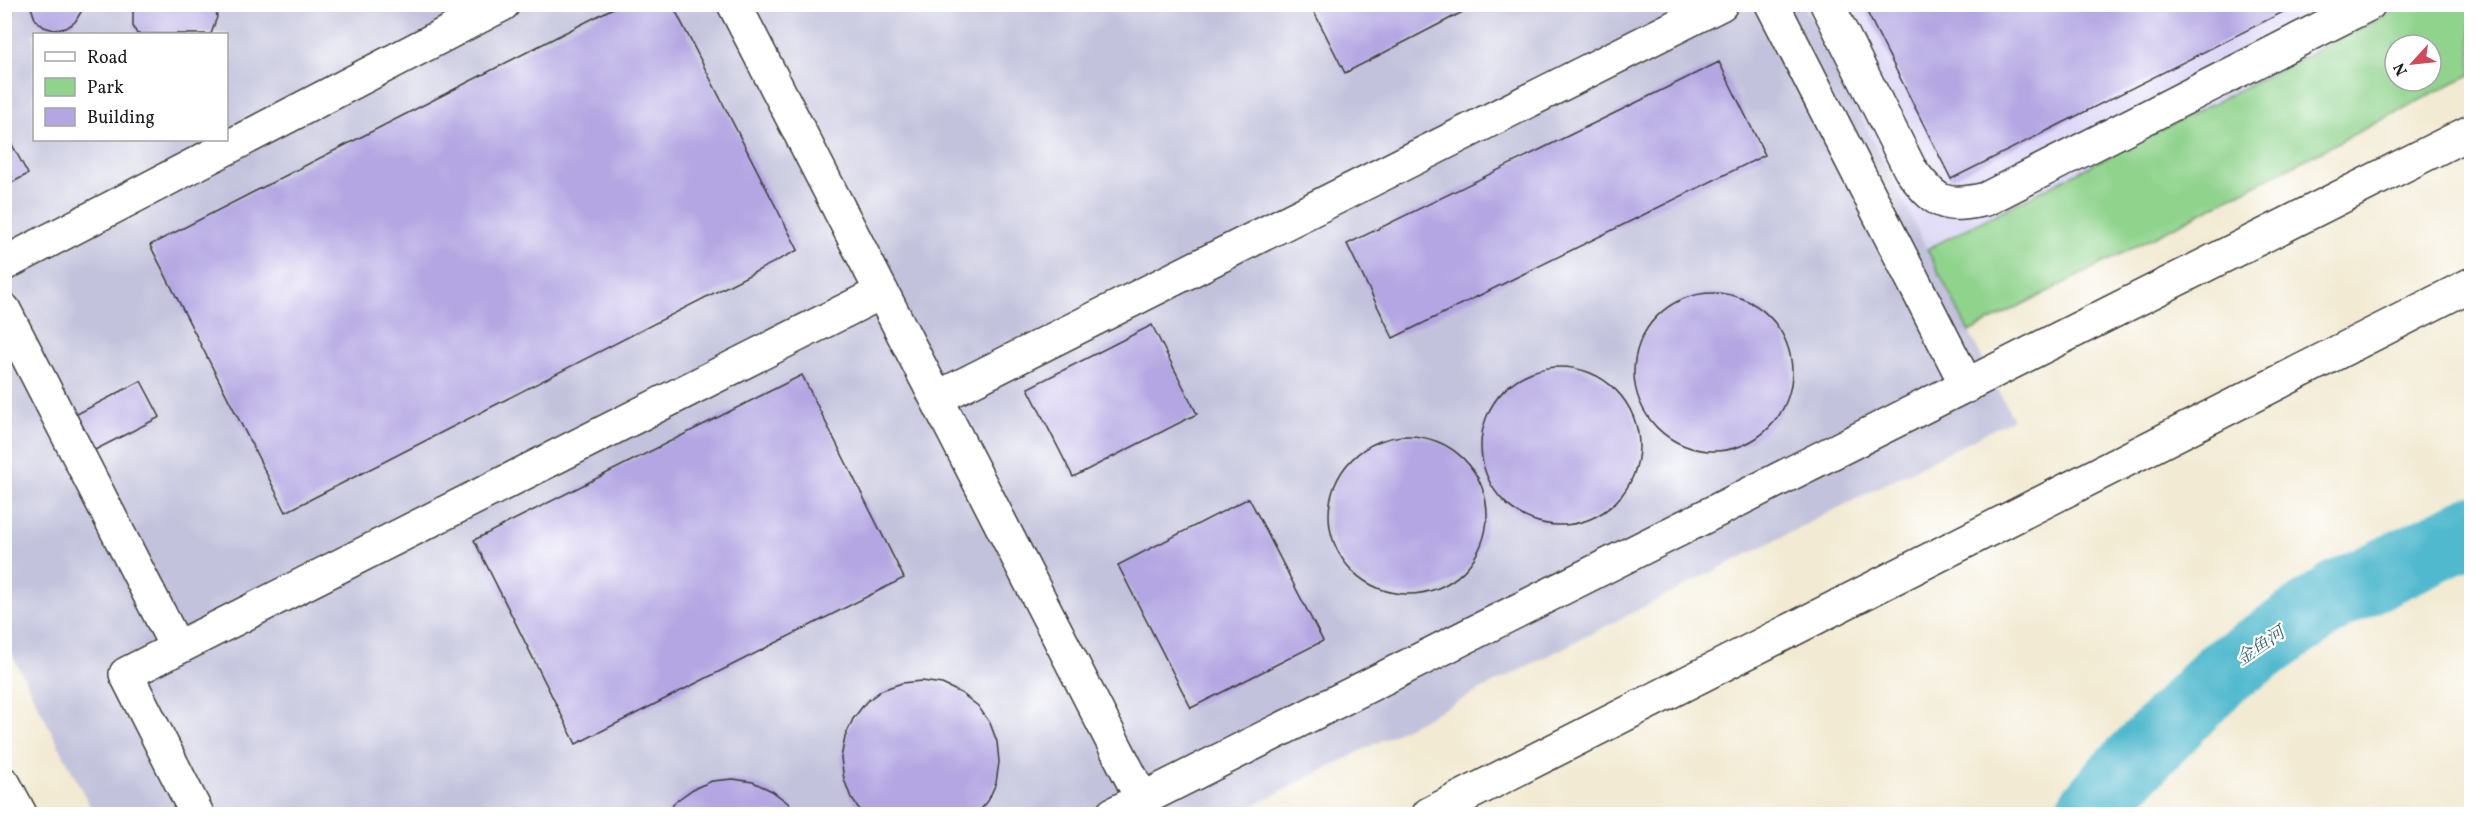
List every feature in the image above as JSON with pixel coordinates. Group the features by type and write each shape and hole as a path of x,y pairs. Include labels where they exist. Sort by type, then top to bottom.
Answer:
{"street":[{"path":"4,264 503,4"},
{"path":"734,4 1143,799"},
{"path":"937,398 1720,4"},
{"path":"1772,4 1967,386"},
{"path":"1827,4 1910,169 1928,194 1945,204 1962,205 1986,199 2369,4"},
{"path":"1113,814 2472,131"},
{"path":"1429,814 2472,284"},
{"path":"197,814 126,674 882,292"},
{"path":"4,310 177,648"},
{"path":"4,784 20,814"}],"shaded area":[{"path":"5,5 1804,5 2013,419 1237,814 94,814 5,641"},
{"path":"1804,5 2406,5 1927,249"}],"green space":[{"path":"2406,5 2471,5 2471,74 2443,88 2443,33 2383,33 2383,93 2434,93 1969,332 1927,249"}],"building":[{"path":"30,4 81,4 81,12 75,22 66,28 54,30 44,27 35,19"},
{"path":"133,4 215,4 217,17 211,33 136,33 133,26"},
{"path":"621,4 672,4 798,250 286,512 150,245"},
{"path":"1310,4 1478,4 1345,73"},
{"path":"1863,4 2299,4 1951,179"},
{"path":"1719,62 1765,155 1393,338 1347,244"},
{"path":"4,130 28,174 4,187"},
{"path":"1713,293 1743,299 1769,316 1786,342 1792,372 1786,402 1769,428 1743,445 1713,451 1683,445 1657,428 1640,402 1634,372 1640,342 1657,316 1683,299"},
{"path":"1152,325 1197,414 1073,477 1028,388"},
{"path":"1560,367 1590,373 1616,390 1633,416 1639,446 1633,476 1616,502 1590,519 1560,525 1530,519 1504,502 1487,476 1481,446 1487,416 1504,390 1530,373"},
{"path":"802,375 904,578 576,744 474,540"},
{"path":"141,381 160,417 93,451 75,415"},
{"path":"1408,436 1438,442 1464,459 1481,485 1487,515 1481,545 1464,571 1438,588 1408,594 1378,588 1352,571 1335,545 1329,515 1335,485 1352,459 1378,442"},
{"path":"1249,498 1323,641 1191,708 1118,565"},
{"path":"922,681 942,684 961,693 978,706 990,723 997,742 999,762 996,783 988,801 977,814 863,814 851,798 844,779 841,758 845,737 853,719 866,702 882,690 902,683"},
{"path":"733,779 753,782 772,791 788,803 796,814 666,814 676,801 693,789 712,781"}],"waterway":[{"name":"金鱼河","path":"2088,814 2109,788 2220,675 2339,594 2472,530"}]}
